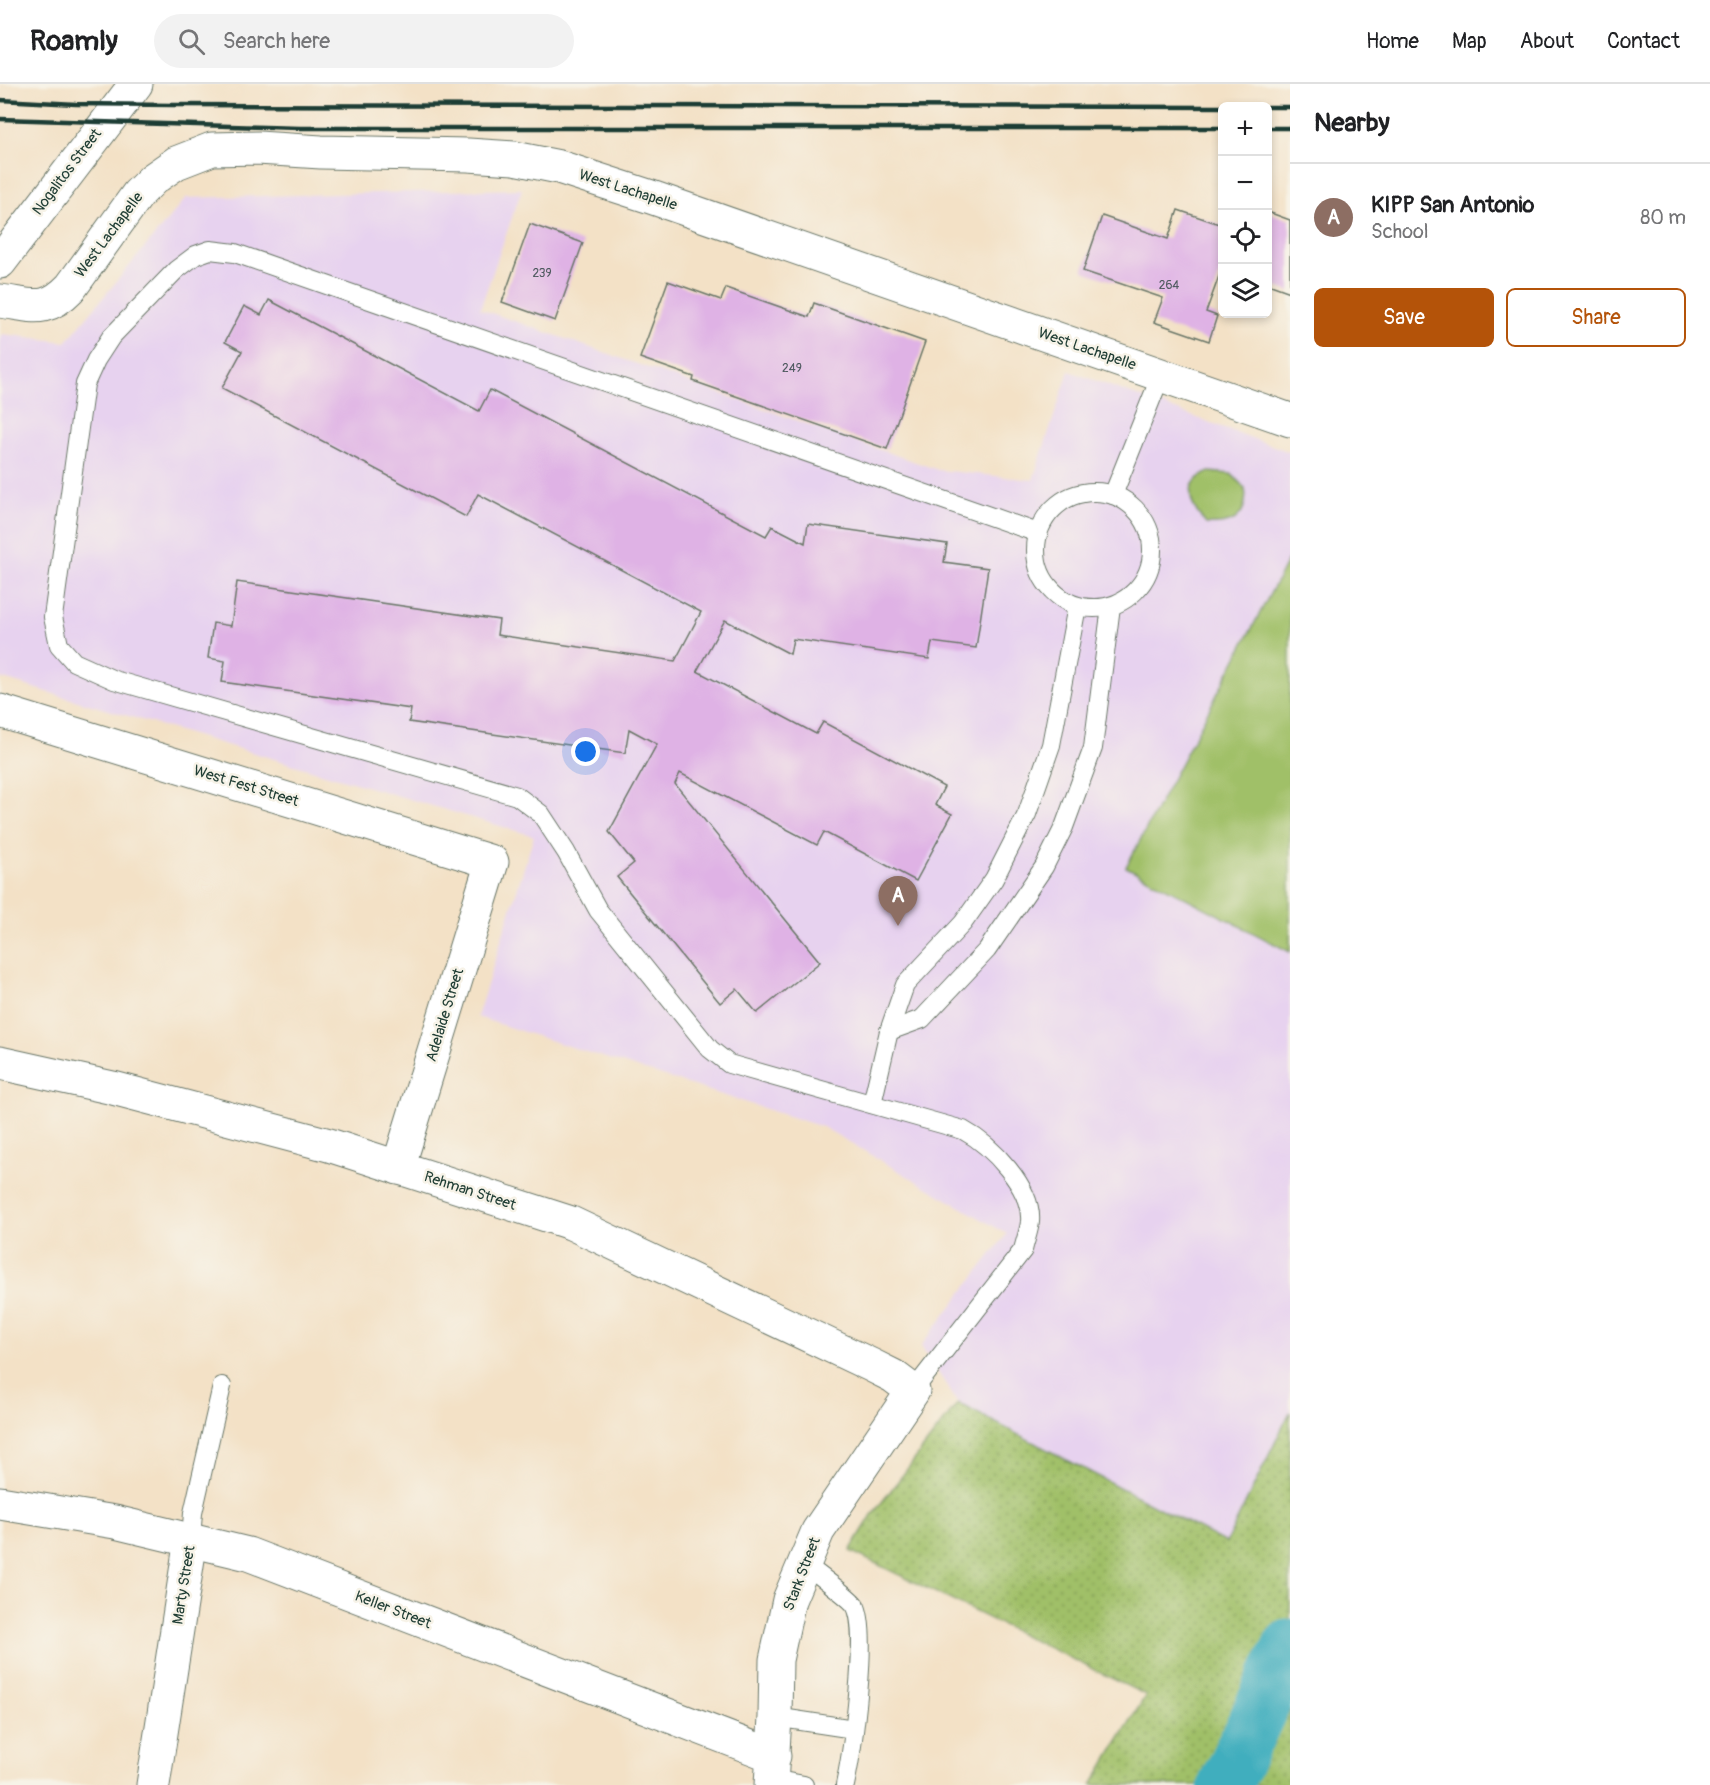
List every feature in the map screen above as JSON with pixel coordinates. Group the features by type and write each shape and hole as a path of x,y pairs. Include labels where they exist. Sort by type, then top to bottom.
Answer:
{"street":[{"name":"Nogalitos Street","path":"0,262 136,84"},
{"name":"West Lachapelle","path":"12,302 39,306 58,300 71,287 153,178 176,163 212,149 258,148 513,158 559,167 651,197 1290,420"},
{"name":"West Fest Street","path":"0,711 492,862"},
{"name":"Adelaide Street","path":"398,1168 492,862"},
{"name":"Rehman Street","path":"0,1063 113,1088 329,1145 571,1223 871,1365 893,1376 914,1391"},
{"name":"Stark Street","path":"772,1773 776,1717 776,1660 789,1600 818,1531 914,1391"},
{"name":"Keller Street","path":"0,1503 115,1522 248,1554 772,1773"},
{"name":"Marty Street","path":"153,1785 191,1539"}],"lane":[{"path":"914,1391 1023,1250 1030,1222 1027,1198 1009,1170 978,1138 963,1130 729,1064 710,1050 597,910 566,852 541,814 517,796 114,680 74,662 58,645 54,617 85,384 96,360 111,337 176,270 196,255 210,250 236,252 1038,533"},
{"path":"1113,495 1161,375"},
{"path":"1082,492 1113,495 1128,502 1140,513 1148,527 1152,543 1152,559 1148,574 1126,599 1111,606 1100,608 1077,606 1063,600 1042,578 1036,564 1035,548 1038,533 1044,519 1054,507 1067,498 1082,492"},
{"path":"872,1104 889,1031 904,985 963,923 994,879 1027,814 1051,744 1077,606"},
{"path":"889,1031 922,1019 987,950 1044,867 1064,827 1093,748 1111,606"},
{"name":"Marty Street","path":"191,1539 193,1513 222,1386"},
{"path":"804,1564 855,1605 862,1639 854,1729 845,1785"},
{"path":"776,1717 854,1729"},
{"path":"772,1773 804,1785"}],"shaded area":[{"path":"522,189 480,309 938,470 1033,480 1069,371 1290,452 1290,1412 1226,1543 958,1403 921,1346 1007,1234 823,1127 477,1017 534,836 0,678 0,337 2,334 66,342 186,198"}],"green space":[{"path":"1209,472 1231,474 1245,489 1246,498 1243,509 1231,521 1206,524 1192,503 1192,486 1197,479"},
{"path":"1290,556 1290,952 1126,867"},
{"path":"958,1403 1226,1543 1290,1412 1290,1785 1092,1785 1146,1695 850,1551 872,1515"}],"building":[{"path":"1178,210 1218,224 1218,279 1206,312 1217,316 1209,341 1154,322 1163,298 1083,271 1102,216 1168,239"},
{"path":"1272,213 1290,220 1290,292 1272,285"},
{"path":"530,224 583,243 555,321 502,302"},
{"path":"668,281 721,300 726,288 809,317 814,303 925,342 887,449 693,381 694,377 640,358"},
{"path":"269,300 479,411 490,390 766,536 772,526 805,543 808,524 947,544 944,562 988,568 976,648 932,642 929,659 793,639 790,654 725,620 697,671 816,734 823,722 944,787 935,805 952,814 916,881 824,832 817,845 680,773 675,784 820,962 757,1013 737,989 720,1003 617,877 634,863 609,832 657,744 629,729 625,753 409,722 411,709 222,682 225,661 208,658 213,623 231,626 237,582 499,620 497,635 675,661 701,612 478,494 466,517 222,388 242,351 225,342 244,306 261,315"}],"waterway":[{"path":"1225,1785 1290,1646"}],"railway":[{"path":"0,100 76,104 173,105 1218,107"},
{"path":"1272,107 1290,107"},
{"path":"0,119 300,128 1218,128"},
{"path":"1272,128 1290,128"}],"place":[{"name":"KIPP San Antonio","path":"898,926"}]}
